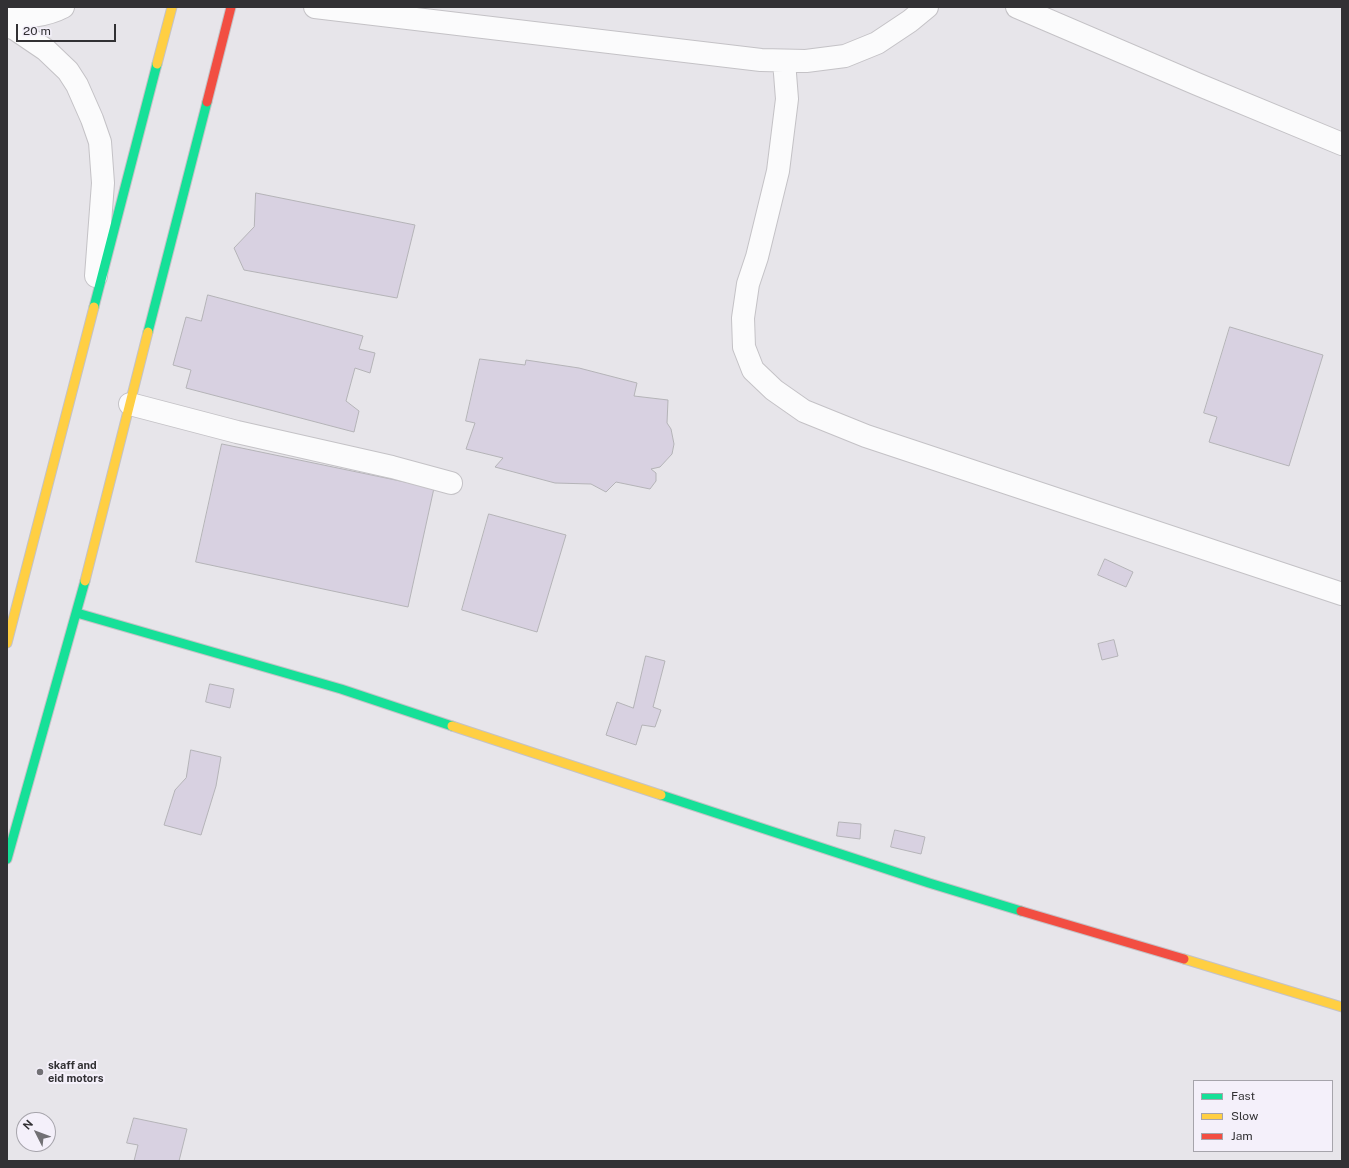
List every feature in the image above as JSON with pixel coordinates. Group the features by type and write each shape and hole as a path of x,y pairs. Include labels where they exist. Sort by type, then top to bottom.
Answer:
{"main road":[{"path":"7,643 172,7"},
{"path":"7,859 77,613 231,7"},
{"path":"77,613 341,689 930,883 1342,1007"}],"street":[{"path":"7,18 28,17 55,11 63,7"},
{"path":"315,7 761,60 784,61 806,61 845,56 877,43 910,21 927,7"},
{"path":"1018,7 1197,84 1342,144"},
{"path":"7,26 15,29 46,50 68,71 86,103 100,142 103,183 94,309"},
{"path":"784,61 787,99 778,171 748,284 743,318 744,347 753,370 774,390 804,411 866,436 1342,594"},
{"path":"130,404 237,432 392,467 451,483"}],"building":[{"path":"256,193 415,225 397,298 244,270 234,248 254,227"},
{"path":"208,295 363,336 359,349 375,353 370,373 355,368 346,401 359,411 354,432 186,388 191,370 173,365 186,317 201,321"},
{"path":"1230,327 1323,355 1289,466 1209,442 1217,417 1204,413"},
{"path":"480,359 525,365 526,360 579,368 637,383 634,396 668,400 667,423 671,429 674,444 672,454 660,467 651,469 656,473 656,481 650,489 616,482 606,492 591,484 555,483 495,467 503,458 466,449 475,423 466,421"},
{"path":"222,444 434,488 408,607 196,562"},
{"path":"489,514 566,535 537,632 462,610"},
{"path":"1105,559 1133,572 1126,587 1098,575"},
{"path":"1114,640 1118,656 1102,660 1098,644"},
{"path":"646,656 665,661 653,707 661,710 655,727 642,725 636,745 606,735 617,702 633,708"},
{"path":"210,684 234,689 230,708 206,702"},
{"path":"191,750 221,757 216,786 201,835 164,825 175,790 186,778"},
{"path":"839,822 861,824 860,839 837,836"},
{"path":"895,830 925,837 921,854 891,847"},
{"path":"134,1118 187,1129 179,1161 134,1161 138,1145 127,1143"}],"traffic: fast":[{"path":"94,307 157,64"},
{"path":"148,332 207,102"},
{"path":"7,859 85,581"},
{"path":"77,613 341,689 452,726"},
{"path":"661,795 929,883 1021,911"}],"traffic: slow":[{"path":"157,64 172,7"},
{"path":"7,643 94,307"},
{"path":"85,581 148,332"},
{"path":"452,726 661,795"},
{"path":"1184,959 1342,1007"}],"traffic: jam":[{"path":"207,102 231,7"},
{"path":"1021,911 1184,959"}],"place":[{"name":"skaff and eid motors","path":"40,1072"}]}
